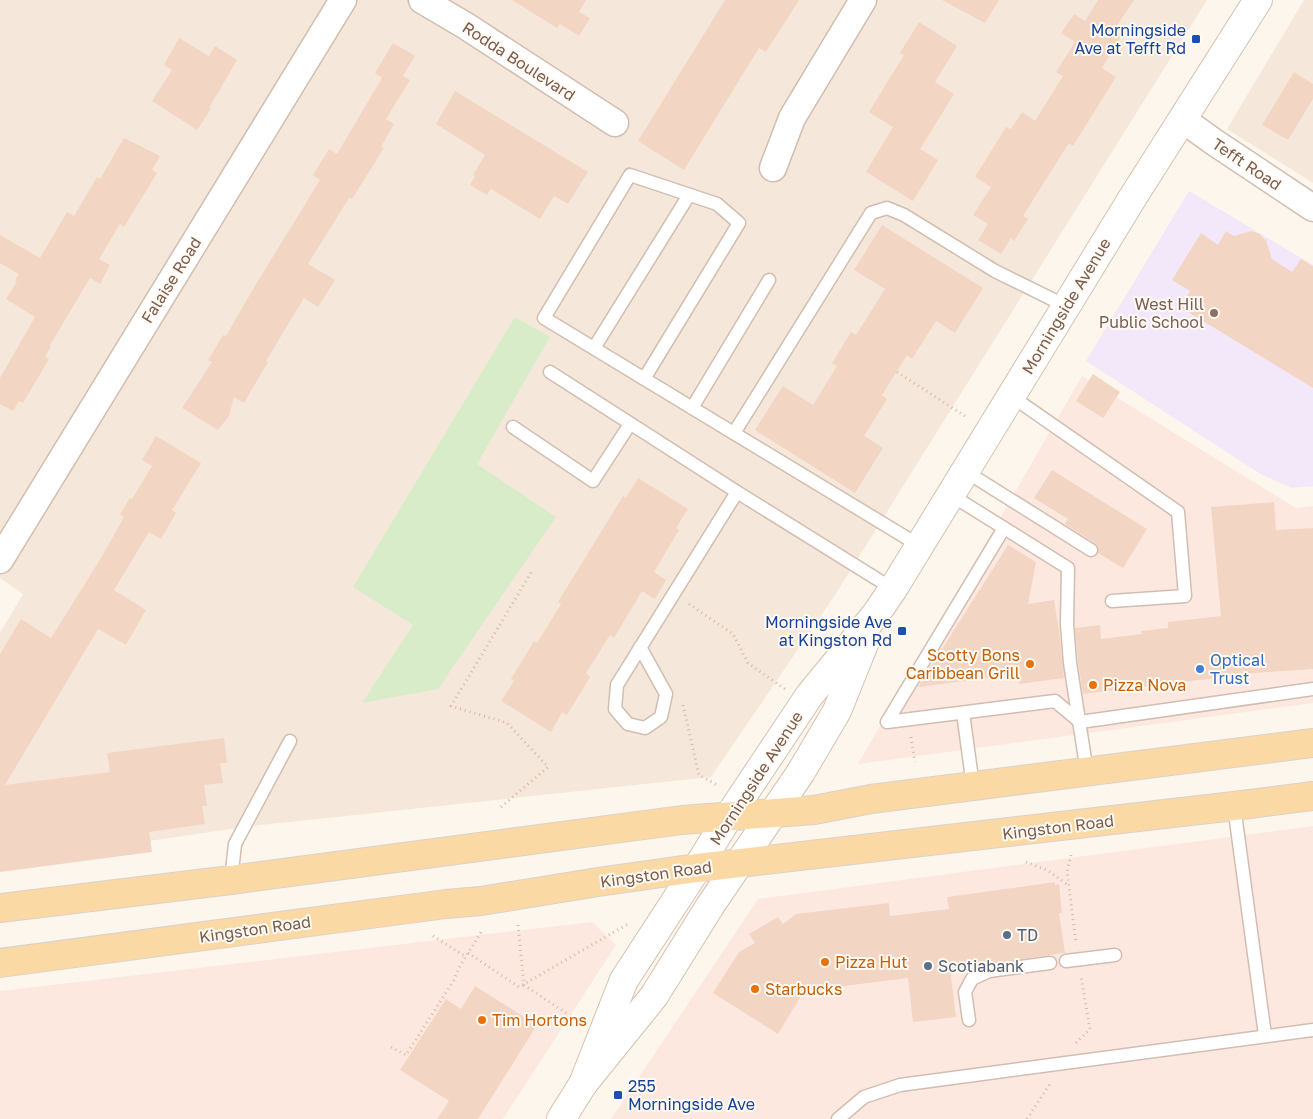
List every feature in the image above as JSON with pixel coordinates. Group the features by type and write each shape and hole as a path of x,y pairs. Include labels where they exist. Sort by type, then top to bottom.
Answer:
{"main road":[{"name":"Morningside Avenue","path":"583,1084 624,980 729,816 805,703 876,614 893,589 1066,306 1258,0"},
{"name":"Morningside Avenue","path":"561,1119 583,1084 654,996 710,906 801,772 837,711 876,614"},
{"path":"0,908 729,816 814,810 871,799 1313,743"},
{"name":"Kingston Road","path":"0,963 481,901 607,880 697,868 1313,796"}],"street":[{"name":"Falaise Road","path":"0,560 343,0"},
{"path":"773,168 792,118 863,0"},
{"name":"Rodda Boulevard","path":"434,3 614,123"},
{"name":"Tefft Road","path":"1182,119 1313,208"}],"lane":[{"path":"644,379 739,222 717,204 630,175 544,318 644,379 920,546"},
{"path":"594,348 689,195"},
{"path":"734,433 870,213 887,208 904,214 995,271 1066,306"},
{"path":"692,408 769,280"},
{"path":"550,372 893,589"},
{"path":"1011,396 1178,512 1185,596 1112,602"},
{"path":"513,427 593,481 630,424"},
{"path":"965,471 1091,550"},
{"path":"640,647 666,694 661,717 644,728 628,724 615,709 617,685 640,647 737,492"},
{"path":"951,495 1068,568 1067,624 1070,663 1087,772"},
{"path":"1004,528 887,722 1056,701 1080,722 1313,689"},
{"path":"963,713 973,786"},
{"path":"231,880 235,844 290,741"},
{"path":"1234,806 1265,1035"},
{"path":"1066,961 1115,955"},
{"path":"969,1020 965,992 972,979 989,971 1050,963"},
{"path":"838,1119 864,1097 900,1084 1313,1030"}],"path":[{"path":"897,372 989,432"},
{"path":"501,807 548,767 507,723 452,706 532,571"},
{"path":"674,594 732,634 748,663 805,703"},
{"path":"909,719 915,762"},
{"path":"1071,855 1067,871 1078,953"},
{"path":"1026,862 1047,870 1068,884"},
{"path":"432,936 519,987 631,922"},
{"path":"518,925 524,985"},
{"path":"391,1046 406,1055 454,980 483,929"},
{"path":"1073,1047 1090,1029 1081,976"},
{"path":"524,985 572,1017"},
{"path":"1027,1119 1053,1079"}],"shaded area":[{"path":"0,0 1207,0 835,595 711,777 251,826 0,863 0,633 23,594 0,578"},
{"path":"1304,0 1313,0 1313,183 1227,129"},
{"name":"West Hill Public School","path":"1189,191 1313,265 1313,486 1292,488 1262,475 1086,361"},
{"path":"1082,376 1296,508 1313,506 1313,703 858,764"},
{"path":"1313,826 1313,1119 611,1119 758,899"},
{"path":"592,922 616,945 503,1119 0,1119 0,991"}],"green space":[{"path":"515,317 550,337 477,464 556,517 438,689 362,703 413,625 353,587"}],"building":[{"path":"512,0 586,0 579,12 590,18 579,36 560,24 557,28"},
{"path":"725,0 799,0 766,52 759,48 684,170 638,141"},
{"path":"942,0 999,0 985,23"},
{"path":"1098,0 1134,0 1116,27 1119,29 1117,31 1122,35 1102,68 1116,77 1073,146 1069,143 1023,216 1028,219 1014,241 1011,238 1001,254 978,240 988,224 973,215 991,187 975,177 1006,127 1011,129 1022,112 1035,121 1063,76 1056,72 1075,42 1061,33 1074,14 1085,21"},
{"path":"919,22 957,46 935,82 954,94 920,149 938,160 913,201 866,172 893,127 869,112 904,55 900,53"},
{"path":"179,38 209,56 215,46 237,60 209,108 211,109 197,130 152,101 172,70 164,65"},
{"path":"393,43 415,56 403,76 410,80 386,119 394,124 381,147 384,148 352,199 349,198 308,264 335,280 318,307 304,298 266,361 268,362 244,403 234,397 229,416 218,430 182,408 212,362 208,360 223,335 226,336 320,180 313,175 329,149 337,154 382,78 375,73"},
{"path":"1294,72 1313,84 1313,99 1288,140 1262,125"},
{"path":"455,91 588,172 568,204 554,196 540,219 491,189 487,195 470,185 475,176 473,175 485,155 436,124"},
{"path":"124,138 160,156 152,170 157,173 124,227 120,224 99,259 110,265 100,284 90,278 50,345 45,357 49,359 23,403 19,401 13,411 0,404 0,378 35,317 6,299 19,274 0,263 0,235 40,258 67,212 74,216 97,177 100,179"},
{"path":"882,225 983,288 955,333 936,321 912,359 907,355 882,395 887,399 864,436 883,448 855,493 755,430 783,386 813,405 837,366 832,363 851,332 856,335 885,289 854,270"},
{"path":"1226,231 1234,236 1251,231 1260,234 1266,241 1272,259 1292,272 1301,259 1313,266 1313,388 1180,307 1190,291 1172,280 1201,233 1218,245"},
{"path":"1093,374 1120,392 1103,418 1076,401"},
{"path":"156,436 201,463 172,510 176,513 161,539 149,532 114,590 146,610 126,645 98,629 5,785 110,772 107,753 224,738 227,763 220,763 223,783 204,785 207,806 202,806 205,824 149,832 152,852 0,872 0,654 21,619 51,638 124,517 120,514 130,498 132,499 152,466 142,460"},
{"path":"1052,470 1147,529 1123,568 1098,553 1098,547 1095,543 1065,524 1068,519 1034,498"},
{"path":"638,478 688,509 676,528 679,530 654,572 666,580 655,599 642,591 614,638 610,635 586,673 590,677 567,715 562,712 551,732 501,701 514,681 511,679 534,641 537,643 561,604 558,602 623,496 626,498"},
{"path":"1274,502 1276,530 1313,528 1313,669 1224,675 1224,677 1083,694 1075,628 1100,625 1101,639 1142,634 1141,631 1168,628 1168,622 1221,616 1211,507"},
{"path":"1008,545 1036,562 1028,604 1054,600 1064,678 1019,684 1020,674 918,687"},
{"path":"1055,882 1055,885 1059,884 1062,913 1059,913 1065,953 950,969 956,1017 913,1022 908,978 804,991 778,1034 713,993 739,952 755,943 749,934 778,917 783,924 796,914 889,903 890,916 949,909 947,897"},
{"path":"475,986 537,1025 478,1119 437,1119 449,1101 400,1070 446,999 461,1009"}],"place":[{"name":"Morningside Ave at Tefft Rd","path":"1196,39"},
{"name":"West Hill Public School","path":"1214,313"},
{"name":"Morningside Ave at Kingston Rd","path":"902,631"},
{"name":"Scotty Bons Caribbean Grill","path":"1030,664"},
{"name":"Optical Trust","path":"1200,669"},
{"name":"Pizza Nova","path":"1093,685"},
{"name":"TD","path":"1007,935"},
{"name":"Pizza Hut","path":"825,962"},
{"name":"Scotiabank","path":"928,966"},
{"name":"Starbucks","path":"755,989"},
{"name":"Tim Hortons","path":"482,1020"},
{"name":"255 Morningside Ave","path":"618,1095"}]}
